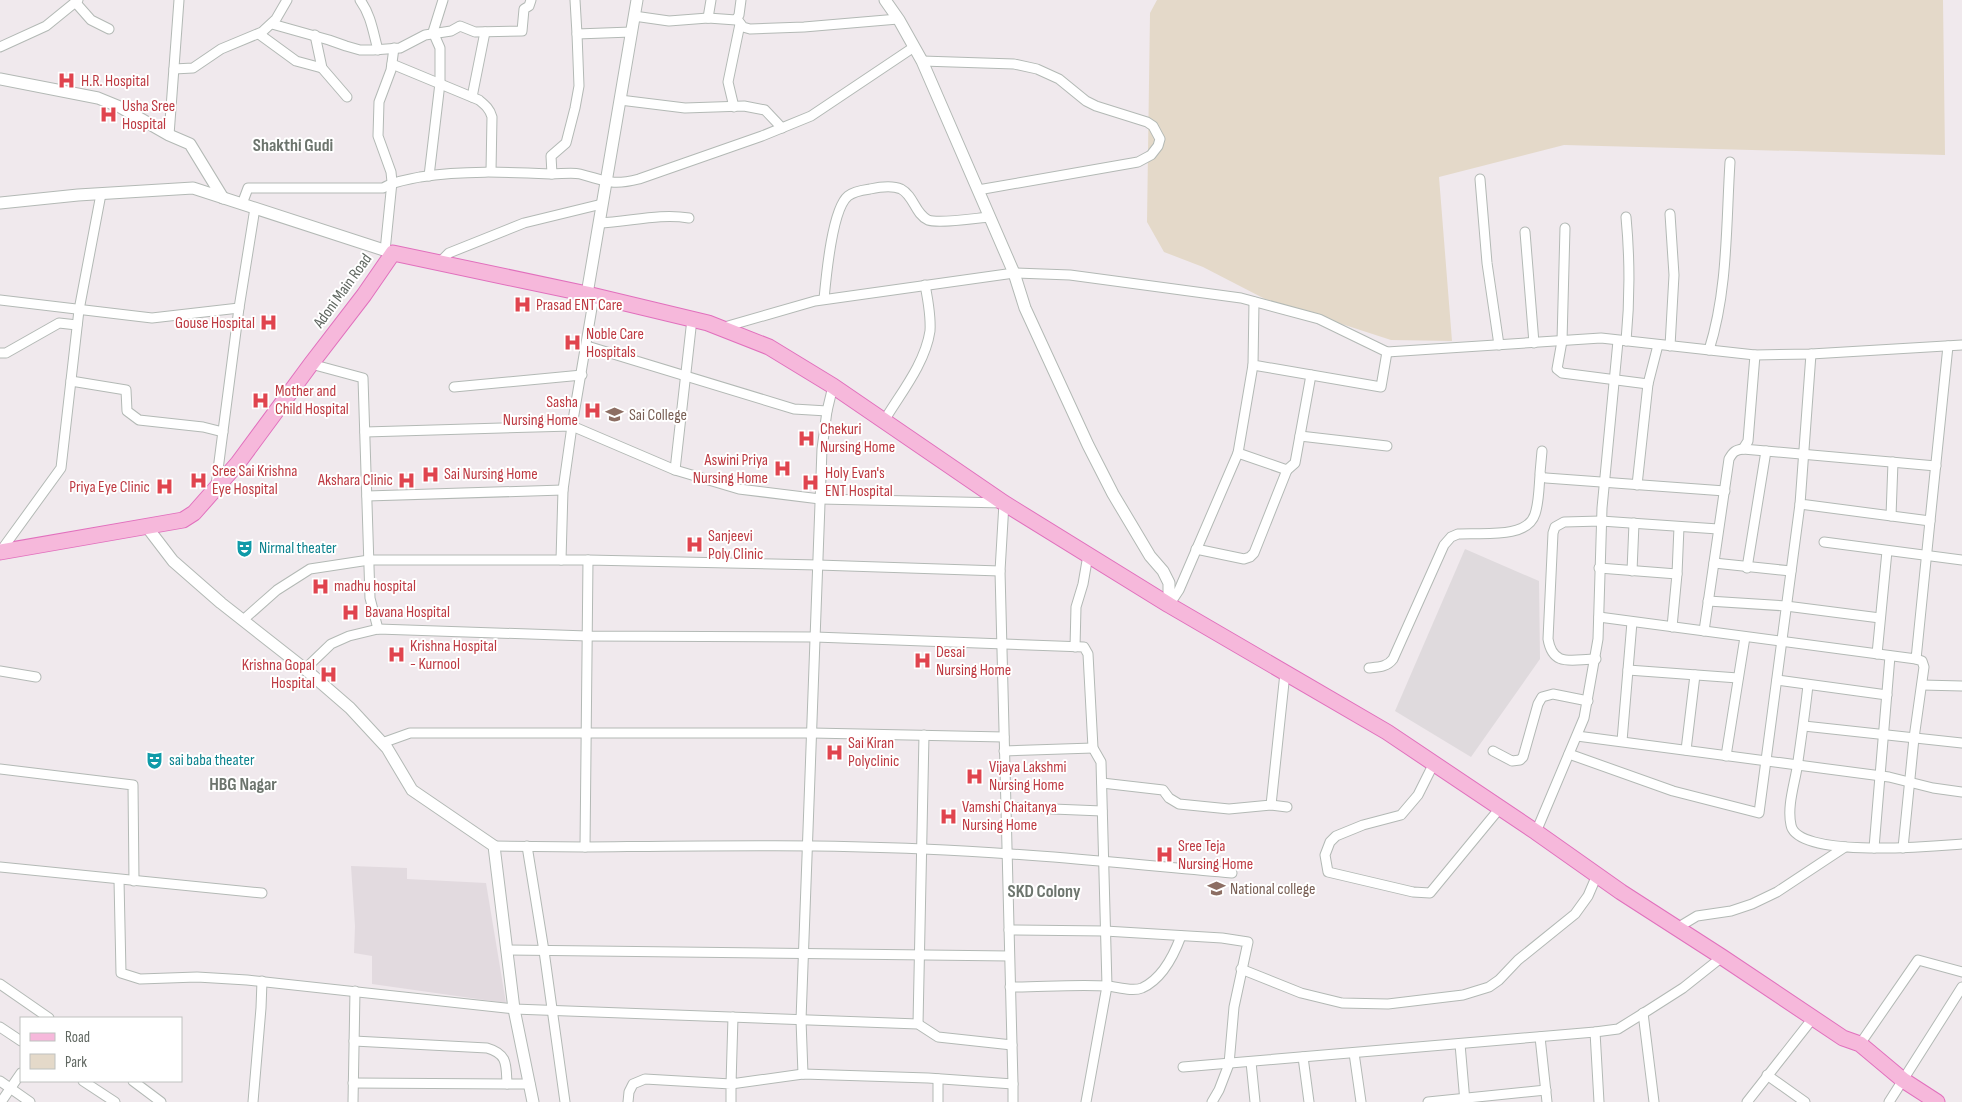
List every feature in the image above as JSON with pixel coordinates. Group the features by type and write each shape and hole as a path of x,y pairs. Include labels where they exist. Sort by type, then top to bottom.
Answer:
{"main road":[{"name":"Adoni Main Road","path":"0,552 184,520 194,513 238,463 364,295 389,252 692,319 770,347 833,386 1004,503 1169,605 1387,732 1597,875 1843,1038 1860,1044 1903,1080 1937,1102"}],"street":[{"path":"169,135 180,0"},
{"path":"174,69 193,68 221,49 259,34 272,24 288,0"},
{"path":"360,0 367,10 378,50"},
{"path":"429,176 440,83 440,48 434,32 443,0"},
{"path":"272,24 315,35 360,50 378,50 408,44 434,32 451,31 460,26 472,32 522,31 524,9 530,6 531,0"},
{"path":"552,174 551,156 566,143 578,93 575,0"},
{"path":"561,560 563,490 572,426 587,346 590,295 599,223 637,0"},
{"path":"708,18 711,0"},
{"path":"734,107 728,82 741,0"},
{"path":"885,0 922,61 1014,273 1025,308 1092,453 1113,494 1150,556 1164,571 1169,583 1169,605"},
{"path":"0,47 46,26 77,2 91,20 110,29"},
{"path":"634,16 680,21 708,18 732,20 739,21 750,29 804,27 898,19"},
{"path":"472,97 485,32"},
{"path":"577,34 631,32"},
{"path":"259,34 296,61 322,68"},
{"path":"315,35 322,68 347,97"},
{"path":"242,204 248,188 383,188 392,182 429,176 491,171 578,174 606,182 620,183 639,179 811,116 914,47"},
{"path":"0,203 192,188 389,252 392,182 391,172 378,136 379,102 392,64 394,48"},
{"path":"922,61 1014,64 1037,69 1059,79 1096,106 1147,122 1158,131 1160,139 1158,146 1151,155 1138,162 978,190"},
{"path":"392,64 479,100 490,111 491,171"},
{"path":"0,82 98,98 120,107 169,135 190,144 223,198"},
{"path":"620,100 685,108 744,106 765,110 782,128"},
{"path":"1709,350 1723,293 1730,162"},
{"path":"1480,179 1487,263 1499,345"},
{"path":"824,299 828,256 841,208 847,196 855,192 876,188 894,187 902,189 911,199 921,216 935,222 990,217"},
{"path":"0,552 61,468 79,310 100,194"},
{"path":"439,263 449,253 524,223 602,204"},
{"path":"216,489 239,308 255,208"},
{"path":"1670,214 1674,275 1670,346"},
{"path":"599,223 621,223 668,216 688,218"},
{"path":"1536,832 1584,718 1596,659 1601,521 1615,379 1630,288 1626,217"},
{"path":"1565,228 1562,341 1556,365 1559,372 1648,384"},
{"path":"1525,232 1534,343"},
{"path":"721,328 824,299 1014,273 1070,275 1241,298 1319,319 1387,352 1601,338 1755,354 1812,354 1962,345"},
{"path":"884,421 921,360 930,332 929,305 925,285"},
{"path":"0,300 152,318 239,308"},
{"path":"1169,605 1179,590 1238,453 1253,365 1254,302"},
{"path":"675,470 692,319"},
{"path":"0,353 6,353 58,323 77,325"},
{"path":"1638,485 1648,384 1658,345"},
{"path":"587,346 794,409 827,411"},
{"path":"1916,659 1948,346"},
{"path":"1253,365 1380,387 1387,352"},
{"path":"1743,449 1748,441 1755,354"},
{"path":"1569,754 1673,791 1759,813 1800,504 1812,354"},
{"path":"311,364 363,378 370,598 378,629"},
{"path":"454,387 582,375"},
{"path":"1196,549 1244,559 1250,558 1254,553 1288,470 1294,463 1311,375"},
{"path":"71,381 126,390 127,411 139,420 203,427 223,432"},
{"path":"803,1074 801,1020 805,954 822,449 827,411 833,386"},
{"path":"365,432 572,426 675,470 739,489 820,499 1004,503 1000,571 1012,1102"},
{"path":"1300,436 1387,446"},
{"path":"1704,631 1729,459 1736,450 1743,449 1936,466"},
{"path":"1369,668 1389,664 1393,659 1444,545 1451,537 1458,534 1513,532 1523,528 1531,521 1535,515 1542,450"},
{"path":"1747,568 1766,451"},
{"path":"1238,453 1288,470"},
{"path":"1891,516 1893,462"},
{"path":"1540,475 1546,478 1725,491"},
{"path":"367,496 563,490"},
{"path":"1800,504 1930,521"},
{"path":"1596,659 1561,659 1554,656 1550,650 1548,639 1553,533 1556,527 1564,522 1601,521 1718,530"},
{"path":"1632,571 1634,524"},
{"path":"147,527 173,561 350,708 382,743 412,790 494,846 921,848 1007,853 1232,873"},
{"path":"1672,627 1679,528"},
{"path":"1824,542 1887,552 1962,560"},
{"path":"1877,654 1887,552"},
{"path":"1075,647 1076,607 1083,584 1088,555"},
{"path":"243,620 278,590 310,569 369,560 588,560 1000,571"},
{"path":"585,847 588,560"},
{"path":"1714,563 1747,568 1791,571"},
{"path":"1599,568 1677,574"},
{"path":"1708,601 1786,606 1880,618"},
{"path":"1599,617 1922,661 1924,664 1922,685 1914,738 1903,848"},
{"path":"1622,742 1632,622"},
{"path":"305,669 331,644 349,636 378,629 587,636 815,637 1084,647 1088,654 1093,748 1101,762 1107,986 1086,1102"},
{"path":"1726,756 1745,637"},
{"path":"1874,848 1890,656"},
{"path":"1628,670 1738,678"},
{"path":"0,671 36,677"},
{"path":"1271,805 1285,673"},
{"path":"1686,750 1695,675"},
{"path":"1776,680 1887,695"},
{"path":"1808,685 1804,726 1790,807 1790,826 1794,832 1803,839 1814,843 1845,846 1903,848 1962,844"},
{"path":"1922,685 1962,686"},
{"path":"1493,751 1512,761 1520,760 1523,757 1538,704 1542,697 1553,694 1588,701"},
{"path":"1804,726 1962,743"},
{"path":"382,743 410,733 812,733 1004,737"},
{"path":"918,1024 924,735"},
{"path":"1577,736 1879,776 1933,788 1962,792"},
{"path":"1004,751 1093,748"},
{"path":"1434,763 1418,795 1401,815 1363,825 1336,836 1330,842 1325,855 1328,872 1413,892 1430,893 1500,808"},
{"path":"0,769 133,785 134,881"},
{"path":"1102,783 1162,790 1169,798 1179,804 1229,809 1271,805 1287,807"},
{"path":"1006,807 1102,811"},
{"path":"494,846 514,1009 533,1102"},
{"path":"527,846 544,950 565,1102"},
{"path":"1677,928 1696,916 1731,911 1752,904 1777,892 1845,846"},
{"path":"0,867 119,880 262,892"},
{"path":"1241,969 1301,993 1342,1003 1388,1004 1463,995 1489,987 1499,980 1518,960 1575,914 1588,896 1597,875"},
{"path":"119,880 121,973 140,979 197,977 262,981 514,1009 918,1024 938,1037 1012,1045"},
{"path":"1009,930 1105,931 1222,938 1248,942 1234,1007 1229,1064 1212,1102"},
{"path":"1010,987 1107,986 1141,988 1167,966 1181,936"},
{"path":"507,950 1009,956"},
{"path":"1183,1068 1618,1029 1683,988 1722,957"},
{"path":"1860,1044 1918,960 1962,972"},
{"path":"253,1102 262,981"},
{"path":"0,984 48,1017"},
{"path":"1889,1102 1962,987"},
{"path":"353,1102 355,991"},
{"path":"1643,1013 1654,1102"},
{"path":"731,1102 733,1017"},
{"path":"1747,1102 1767,1074 1813,1018"},
{"path":"0,1027 20,1040"},
{"path":"1595,1032 1599,1102"},
{"path":"1540,1037 1547,1102"},
{"path":"354,1041 496,1050 502,1055 506,1064 507,1084"},
{"path":"1460,1044 1465,1100"},
{"path":"1354,1053 1361,1102"},
{"path":"1303,1058 1309,1102"},
{"path":"1251,1062 1256,1102"},
{"path":"628,1102 632,1084 645,1079 731,1084 803,1074 1013,1084"},
{"path":"1767,1074 1805,1102"},
{"path":"1,1102 20,1075"},
{"path":"938,1079 938,1102"},
{"path":"0,1081 30,1102"},
{"path":"85,1082 116,1102"},
{"path":"134,1082 161,1102"},
{"path":"353,1083 530,1084"},
{"path":"1428,1102 1465,1100 1546,1090"}],"shaded area":[{"path":"1465,549 1539,581 1540,659 1471,757 1395,711"},
{"path":"351,866 407,868 407,879 486,883 506,1003 372,984 372,956 354,953 355,926"}],"green space":[{"path":"1157,0 1943,0 1945,155 1564,145 1439,177 1452,341 1391,340 1265,299 1203,267 1164,252 1147,222 1150,13"}],"place":[{"name":"H.R. Hospital","path":"67,81"},
{"name":"Usha Sree Hospital","path":"108,115"},
{"name":"Prasad ENT Care","path":"522,305"},
{"name":"Gouse Hospital","path":"269,323"},
{"name":"Noble Care Hospitals","path":"572,343"},
{"name":"Mother and Child Hospital","path":"261,400"},
{"name":"Sasha Nursing Home","path":"592,411"},
{"name":"Sai College","path":"615,415"},
{"name":"Chekuri Nursing Home","path":"806,438"},
{"name":"Aswini Priya Nursing Home","path":"782,469"},
{"name":"Sai Nursing Home","path":"430,474"},
{"name":"Sree Sai Krishna Eye Hospital","path":"198,480"},
{"name":"Akshara Clinic","path":"407,480"},
{"name":"Holy Evan's ENT Hospital","path":"811,482"},
{"name":"Priya Eye Clinic","path":"164,487"},
{"name":"Sanjeevi Poly Clinic","path":"694,545"},
{"name":"Nirmal theater","path":"245,548"},
{"name":"madhu hospital","path":"320,586"},
{"name":"Bavana Hospital","path":"351,612"},
{"name":"Krishna Hospital - Kurnool","path":"396,655"},
{"name":"Desai Nursing Home","path":"922,661"},
{"name":"Krishna Gopal Hospital","path":"329,674"},
{"name":"Sai Kiran Polyclinic","path":"834,752"},
{"name":"sai baba theater","path":"155,760"},
{"name":"Vijaya Lakshmi Nursing Home","path":"975,776"},
{"name":"Vamshi Chaitanya Nursing Home","path":"948,816"},
{"name":"Sree Teja Nursing Home","path":"1164,855"},
{"name":"National college","path":"1216,889"}],"district":[{"name":"Shakthi Gudi","path":"293,145"},
{"name":"HBG Nagar","path":"243,784"},
{"name":"SKD Colony","path":"1044,891"}]}
